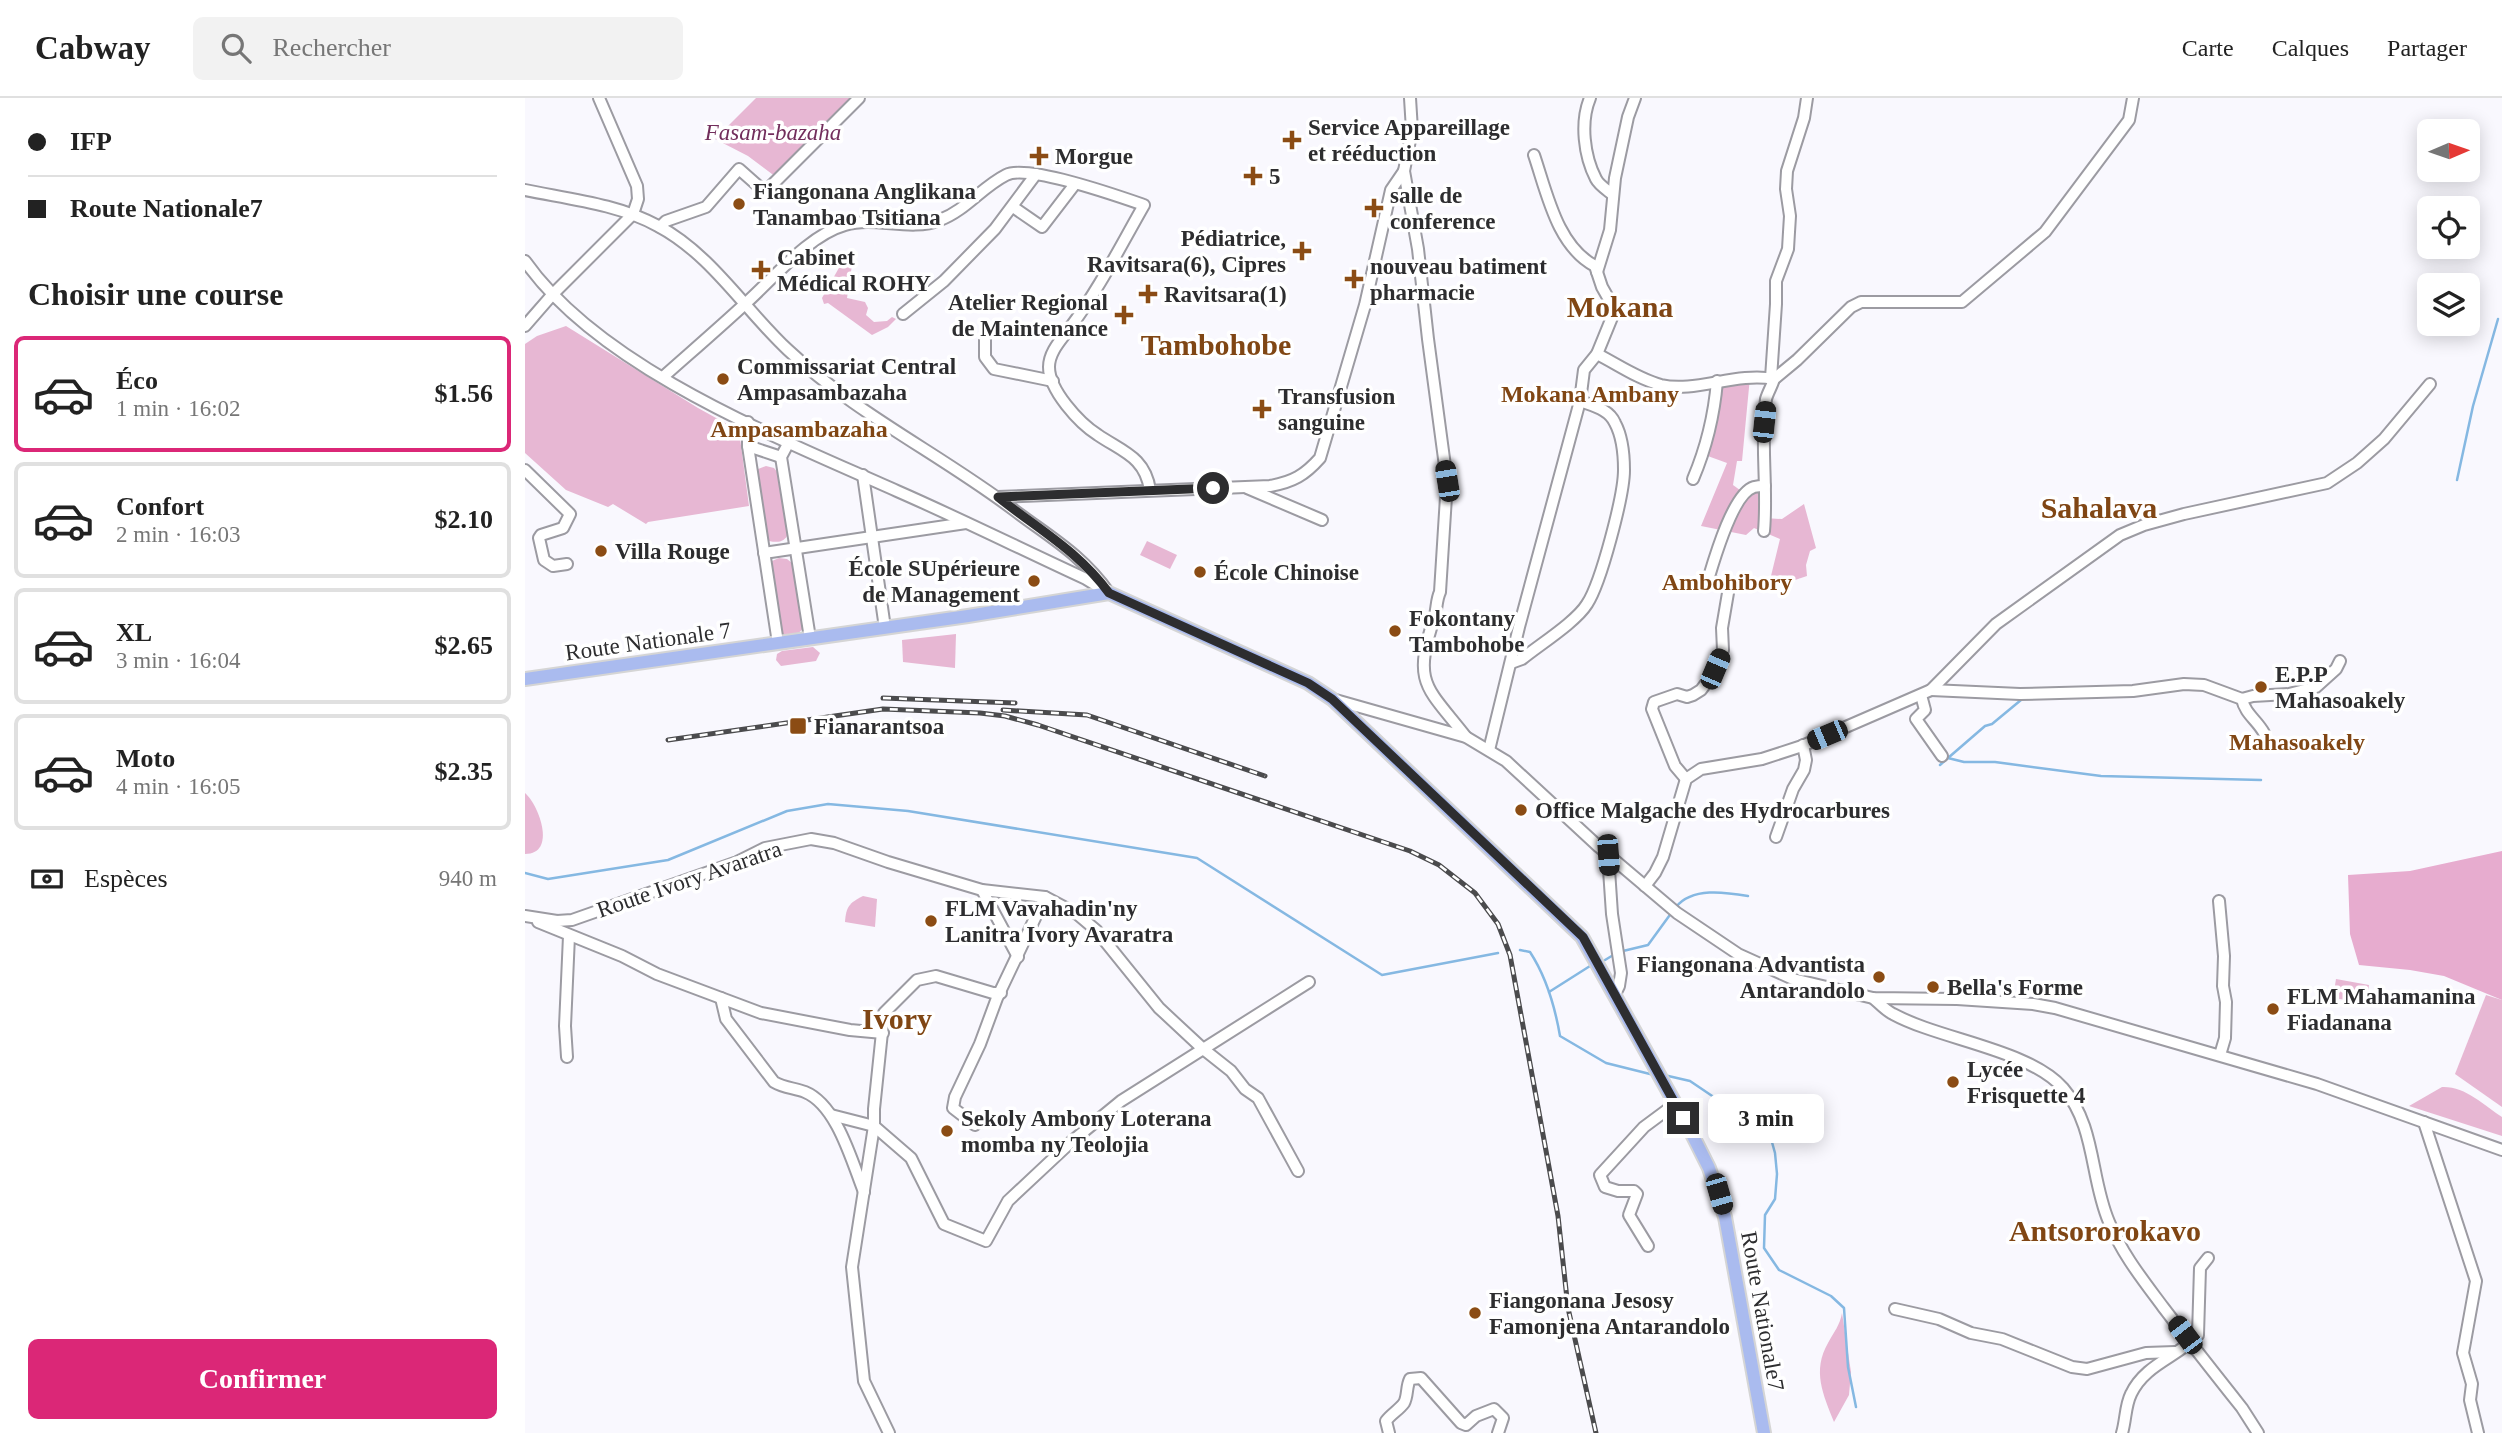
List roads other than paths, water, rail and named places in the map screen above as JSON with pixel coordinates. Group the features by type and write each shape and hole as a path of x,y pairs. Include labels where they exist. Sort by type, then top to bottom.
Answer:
{"main road":[{"name":"Route Nationale 7","path":"525,679 1109,593"},
{"path":"1109,593 1308,683 1332,699 1583,937 1615,994"},
{"name":"Route Nationale7","path":"1615,994 1709,1168 1725,1217 1763,1433"}],"street":[{"path":"525,326 633,214 638,199 637,186 599,98"},
{"path":"660,227 666,221 706,207 739,169 765,192 859,98"},
{"path":"1410,98 1412,130 1404,171 1418,249 1427,339 1447,481 1439,594 1437,610 1423,652 1423,673 1430,693 1466,737"},
{"path":"1590,98 1584,122 1586,141 1597,182 1612,194"},
{"path":"1597,272 1610,230 1612,194 1627,117 1635,98"},
{"path":"1764,531 1764,422 1772,379 1776,281 1788,248 1790,216 1786,189 1787,171 1804,118 1807,98"},
{"path":"1597,354 1649,381 1663,385 1678,386 1750,376 1772,379 1797,360 1851,307 1861,302 1962,303 2045,232 2129,120 2133,98"},
{"path":"1489,750 1580,401 1584,370 1597,354 1615,310 1602,287 1595,265 1577,253 1563,233 1534,155"},
{"path":"663,377 829,230 863,221 924,224 940,220 958,211 1007,174 1020,171 1089,186 1144,205 1086,307 1056,348 1049,367 1053,381 1072,412 1096,434 1119,447 1144,468 1150,490"},
{"path":"998,497 1246,488 1289,483 1307,472 1320,458 1365,305 1391,190 1404,171"},
{"path":"903,314 944,281 1013,207 1036,174"},
{"path":"1013,207 1042,227 1075,184"},
{"path":"525,190 633,214 660,227 693,250 787,349 834,390 998,497 1065,545 1092,569 1109,593"},
{"path":"525,261 552,295 606,341 663,377 789,442 1086,579 1109,593"},
{"path":"985,340 985,357 994,369 1053,381"},
{"path":"1693,479 1710,435 1717,381"},
{"path":"1645,886 1663,858 1686,779 1701,769 1762,759 1800,746 1926,692 1996,624 2120,535 2144,524 2327,483 2357,463 2384,439 2430,384"},
{"path":"1511,663 1522,659 1586,606 1594,592 1609,543 1625,472 1622,447 1615,422 1606,411 1580,401"},
{"path":"748,422 748,446 778,643"},
{"path":"789,442 781,457 810,638"},
{"path":"748,446 781,457"},
{"path":"525,470 570,514 563,528 539,538 544,560 553,566 567,564"},
{"path":"863,475 885,628"},
{"path":"1686,779 1675,766 1651,709 1654,702 1677,694 1687,697 1693,695 1701,690 1713,674 1723,650 1722,628 1729,587 1708,580 1719,544 1742,495 1753,487 1765,486"},
{"path":"1246,488 1322,520"},
{"path":"764,553 966,523"},
{"path":"1926,692 2020,694 2133,691 2184,684 2204,685 2242,699 2289,694 2316,687 2340,662"},
{"path":"1926,692 1924,710 1916,719 1942,756"},
{"path":"1332,699 1466,737 1489,750 1506,761 1608,855 1673,910 1738,954 1793,979 1873,998 1957,999 2055,1008 2336,1090 2502,1150"},
{"path":"2242,699 2244,709 2264,733"},
{"path":"1776,838 1793,789 1804,770 1806,760 1800,746"},
{"name":"Route Ivory Avaratra","path":"527,917 572,920 737,862 765,848 811,839 834,843 982,890 1045,897 1097,930 1159,1008 1258,1098 1298,1171"},
{"path":"1608,855 1612,914 1621,973 1615,994"},
{"path":"982,890 1018,957"},
{"path":"975,1125 953,1108 955,1097 1045,897"},
{"path":"2219,901 2226,1002 2225,1038 2220,1055"},
{"path":"527,917 622,956 657,974 761,1013 873,1034 883,1033"},
{"path":"567,1057 565,1026 569,936"},
{"path":"889,1433 864,1381 852,1268 874,1126 884,1013 917,980 936,976 1001,993"},
{"path":"831,1115 874,1126 911,1158 944,1224 986,1241 1008,1201 1071,1142 1121,1101 1309,982"},
{"path":"721,998 726,1018 773,1082 784,1088 806,1092 831,1115 864,1192"},
{"path":"1873,998 1891,1014 1936,1033 2011,1057 2049,1076 2062,1088 2077,1107 2088,1134 2100,1199 2125,1255 2242,1408 2258,1433"},
{"path":"1649,1246 1629,1215 1637,1194 1634,1191 1605,1187 1600,1175 1644,1128 1675,1104"},
{"path":"2424,1122 2476,1281 2463,1353 2472,1384 2470,1400 2478,1433"},
{"path":"2122,1433 2130,1396 2136,1384 2147,1372 2198,1335 2200,1268 2208,1258"},
{"path":"1895,1308 1940,1319 1971,1334 2002,1339 2072,1367 2087,1369 2146,1353 2175,1352"},
{"path":"1389,1433 1386,1421 1402,1406 1406,1400 1407,1384 1410,1379 1416,1378 1421,1378 1461,1423 1466,1425 1476,1416 1493,1409 1503,1418 1498,1433"}],"waterway":[{"path":"2457,480 2473,406 2498,319"},
{"path":"1948,758 2021,700"},
{"path":"1940,765 1948,758 1964,762 1995,762 2101,776 2261,780"},
{"path":"525,873 548,879 668,860 787,811 828,804 908,811 1197,858 1382,975 1498,953"},
{"path":"1676,907 1691,896 1709,892 1748,896"},
{"path":"1623,951 1648,945 1672,912"},
{"path":"1520,950 1530,952 1546,982 1560,1036 1606,1063 1654,1075"},
{"path":"1605,960 1615,954"},
{"path":"1549,992 1590,966"},
{"path":"1664,1075 1690,1081 1770,1135 1777,1174 1775,1199 1765,1215 1764,1248 1779,1270 1831,1296 1844,1308 1848,1367 1856,1407"}],"railway":[{"path":"883,698 1015,703"},
{"path":"668,740 883,709 1005,716 1410,851 1439,865 1475,893 1498,924 1510,955 1558,1216 1568,1308 1596,1433"},
{"path":"1003,710 1087,715 1265,776"}],"place":[{"name":"Service Appareillage et rééduction","path":"1292,140"},
{"name":"Morgue","path":"1039,156"},
{"name":"5","path":"1253,176"},
{"name":"Fiangonana Anglikana Tanambao Tsitiana","path":"739,204"},
{"name":"salle de conference","path":"1374,208"},
{"name":"Pédiatrice, Ravitsara(6), Cipres","path":"1302,251"},
{"name":"Cabinet Médical ROHY","path":"761,270"},
{"name":"nouveau batiment pharmacie","path":"1354,279"},
{"name":"Ravitsara(1)","path":"1148,294"},
{"name":"Atelier Regional de Maintenance","path":"1124,315"},
{"name":"Commissariat Central Ampasambazaha","path":"723,379"},
{"name":"Transfusion sanguine","path":"1262,409"},
{"name":"Villa Rouge","path":"601,551"},
{"name":"École Chinoise","path":"1200,572"},
{"name":"École SUpérieure de Management","path":"1034,581"},
{"name":"Fokontany Tambohobe","path":"1395,631"},
{"name":"E.P.P Mahasoakely","path":"2261,687"},
{"name":"Fianarantsoa","path":"798,726"},
{"name":"Office Malgache des Hydrocarbures","path":"1521,810"},
{"name":"FLM Vavahadin'ny Lanitra Ivory Avaratra","path":"931,921"},
{"name":"Fiangonana Advantista Antarandolo","path":"1879,977"},
{"name":"Bella's Forme","path":"1933,987"},
{"name":"FLM Mahamanina Fiadanana","path":"2273,1009"},
{"name":"Lycée Frisquette 4","path":"1953,1082"},
{"name":"Sekoly Ambony Loterana momba ny Teolojia","path":"947,1131"},
{"name":"Fiangonana Jesosy Famonjena Antarandolo","path":"1475,1313"}],"district":[{"name":"Mokana","path":"1620,307"},
{"name":"Tambohobe","path":"1216,345"},
{"name":"Mokana Ambany","path":"1590,394"},
{"name":"Ampasambazaha","path":"799,429"},
{"name":"Sahalava","path":"2099,508"},
{"name":"Ambohibory","path":"1727,582"},
{"name":"Mahasoakely","path":"2297,742"},
{"name":"Ivory","path":"897,1019"},
{"name":"Antsororokavo","path":"2105,1231"}],"park label":[{"name":"Fasam-bazaha","path":"773,132"}]}
